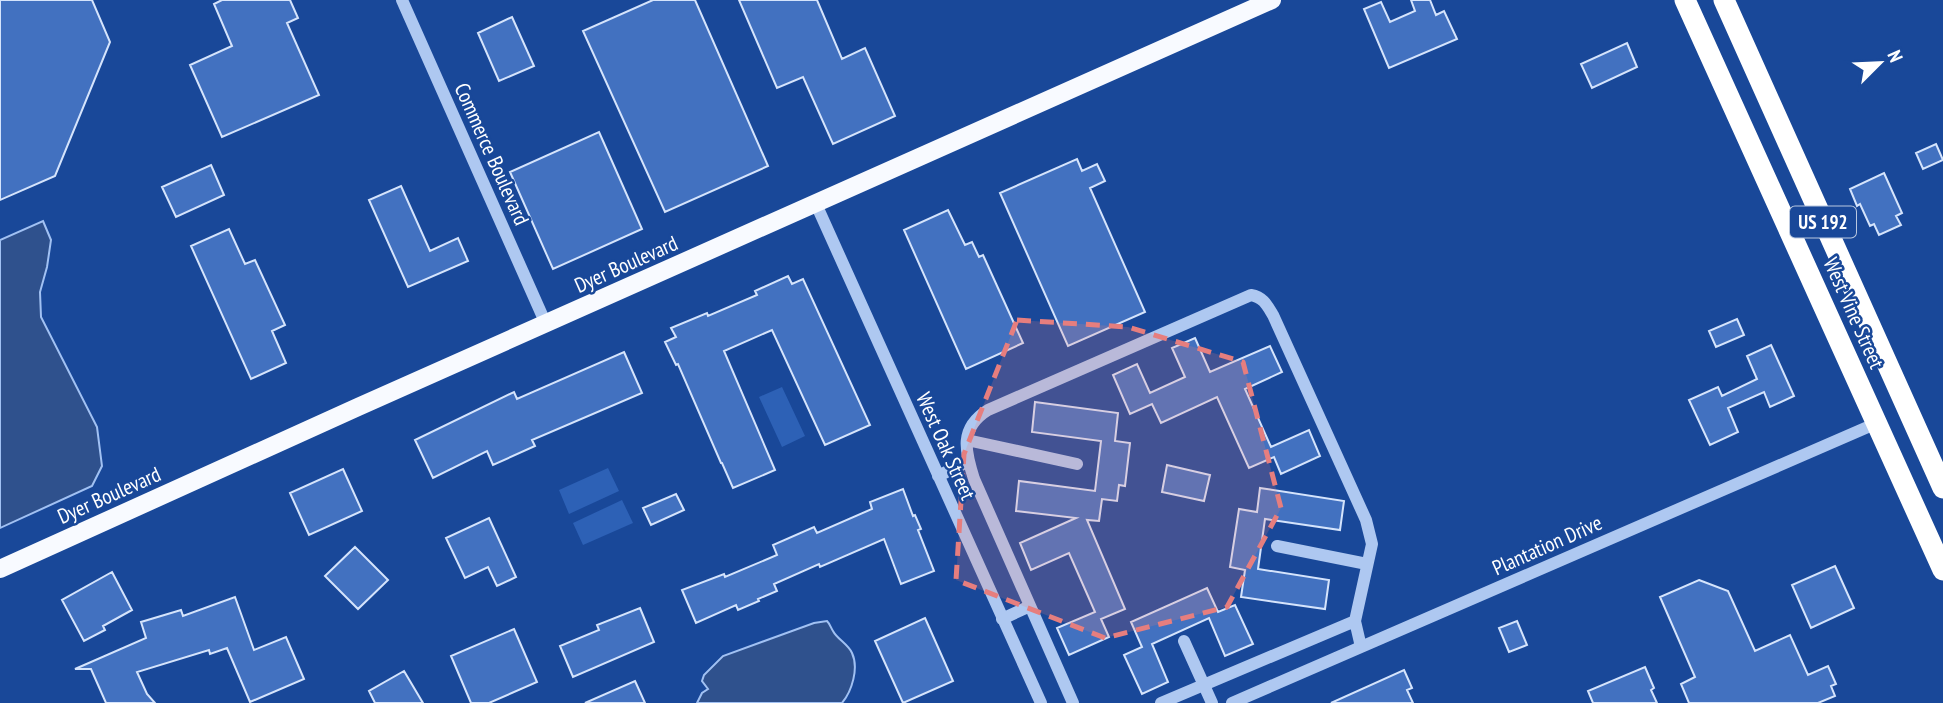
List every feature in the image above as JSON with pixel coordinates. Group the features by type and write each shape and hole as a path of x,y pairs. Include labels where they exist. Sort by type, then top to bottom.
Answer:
{"highway":[{"name":"West Vine Street","path":"1685,0 1943,570"},
{"name":"West Vine Street","path":"1724,0 1943,488"},
{"path":"1835,332 1861,349 1868,351 1880,348"},
{"path":"1877,423 1889,423 1898,427 1923,445"}],"main road":[{"name":"Dyer Boulevard","path":"0,569 1272,0"}],"street":[{"name":"Commerce Boulevard","path":"402,0 546,324"},
{"name":"West Oak Street","path":"816,204 1041,703"},
{"path":"1073,703 974,479 967,440 970,425 988,410 1251,295 1259,296 1265,301 1273,315 1366,520 1371,544 1356,621 1361,647"},
{"name":"Plantation Drive","path":"1232,703 1877,423"},
{"path":"967,440 1077,464"},
{"path":"938,476 969,461"},
{"path":"1276,546 1367,564"},
{"path":"1002,619 1030,606"},
{"path":"1161,703 1356,621"},
{"path":"1184,641 1213,703"}],"highlighted area":[{"path":"1017,320 1128,327 1243,362 1281,508 1227,607 1105,638 956,580 964,454"}],"shaded area":[{"path":"43,221 51,240 40,292 41,317 97,427 102,466 92,486 0,528 0,240"},
{"path":"782,387 805,436 782,447 759,397"},
{"path":"608,468 619,491 569,514 559,490"},
{"path":"622,500 633,523 583,545 573,523"},
{"path":"827,621 854,659 853,679 842,703 697,703 702,693 708,689 702,681 704,675 723,656 814,623"}],"building":[{"path":"0,0 92,0 110,42 55,176 0,200"},
{"path":"222,0 290,0 298,18 287,23 319,95 222,137 190,65 232,46 214,4"},
{"path":"653,0 695,0 768,166 665,212 583,31"},
{"path":"739,0 817,0 842,59 865,48 895,116 833,144 803,77 777,88"},
{"path":"1411,0 1430,0 1436,15 1444,11 1457,39 1389,68 1364,9 1381,2 1390,22 1415,11"},
{"path":"512,17 534,66 499,81 478,33"},
{"path":"1627,43 1637,67 1592,88 1581,64"},
{"path":"599,132 642,229 553,269 510,172"},
{"path":"1936,144 1943,160 1923,169 1916,153"},
{"path":"1077,159 1082,171 1097,164 1105,181 1090,188 1145,312 1068,346 1000,193"},
{"path":"211,165 224,195 176,217 162,187"},
{"path":"1884,173 1902,213 1896,216 1901,225 1879,235 1874,224 1870,226 1860,204 1857,206 1850,189"},
{"path":"401,186 430,251 458,238 468,261 408,287 369,200"},
{"path":"948,210 965,245 972,242 979,257 983,255 1023,343 966,369 904,230"},
{"path":"229,229 245,264 255,260 285,325 272,331 286,363 251,379 191,246"},
{"path":"788,276 792,284 803,279 870,425 825,445 772,330 724,351 775,470 733,488 678,364 676,365 665,342 676,337 671,328 757,295 755,291"},
{"path":"1737,319 1744,335 1716,347 1709,331"},
{"path":"1195,338 1210,372 1270,346 1282,372 1245,389 1271,447 1309,430 1320,456 1281,474 1274,457 1249,468 1217,397 1161,423 1152,404 1130,414 1113,375 1137,364 1150,393 1185,377 1172,348"},
{"path":"1771,345 1794,396 1770,407 1764,392 1728,408 1738,432 1710,445 1689,400 1718,387 1722,396 1757,379 1747,356"},
{"path":"624,352 642,393 532,440 535,446 493,465 487,451 433,478 415,440 514,392 517,399"},
{"path":"1035,402 1118,413 1115,441 1130,443 1125,486 1119,485 1117,501 1102,499 1099,521 1087,520 1125,609 1101,619 1109,637 1069,655 1057,628 1095,612 1069,553 1031,570 1020,543 1076,518 1016,511 1019,481 1095,491 1101,441 1032,432"},
{"path":"1167,465 1210,475 1204,501 1162,492"},
{"path":"343,469 362,511 309,535 290,493"},
{"path":"1260,488 1344,501 1340,530 1265,519 1258,569 1329,580 1325,609 1241,597 1245,570 1230,567 1239,509 1257,512"},
{"path":"903,489 921,529 918,530 934,571 901,584 884,539 774,584 777,591 758,599 759,601 738,610 736,605 696,623 682,590 724,574 725,577 777,555 773,545 814,527 817,533 872,509 870,502"},
{"path":"676,494 684,510 651,525 643,508"},
{"path":"489,518 516,577 497,586 488,567 465,578 446,538"},
{"path":"355,547 388,580 358,609 325,576"},
{"path":"1835,566 1854,608 1811,628 1792,585"},
{"path":"112,572 132,610 103,626 105,630 84,641 62,600"},
{"path":"1699,580 1728,591 1755,651 1790,635 1808,675 1828,666 1836,684 1831,686 1835,696 1818,703 1689,703 1681,684 1695,677 1660,597"},
{"path":"1207,588 1218,612 1235,605 1253,644 1225,656 1209,618 1152,644 1168,682 1142,694 1124,655 1142,647 1131,622"},
{"path":"235,597 254,650 286,637 304,679 250,702 227,648 210,654 209,650 137,672 147,694 155,703 106,703 91,669 75,669 146,638 141,622 181,610 183,616"},
{"path":"640,608 654,642 573,677 560,646 599,630 597,625"},
{"path":"925,618 953,681 903,703 875,641"},
{"path":"1517,621 1527,645 1509,652 1499,628"},
{"path":"514,629 537,682 489,703 471,703 451,656"},
{"path":"1645,667 1657,703 1593,703 1588,691"},
{"path":"1404,670 1412,688 1407,690 1413,703 1331,703"},
{"path":"404,671 423,703 375,703 369,691"},
{"path":"635,681 645,703 585,703"}]}
